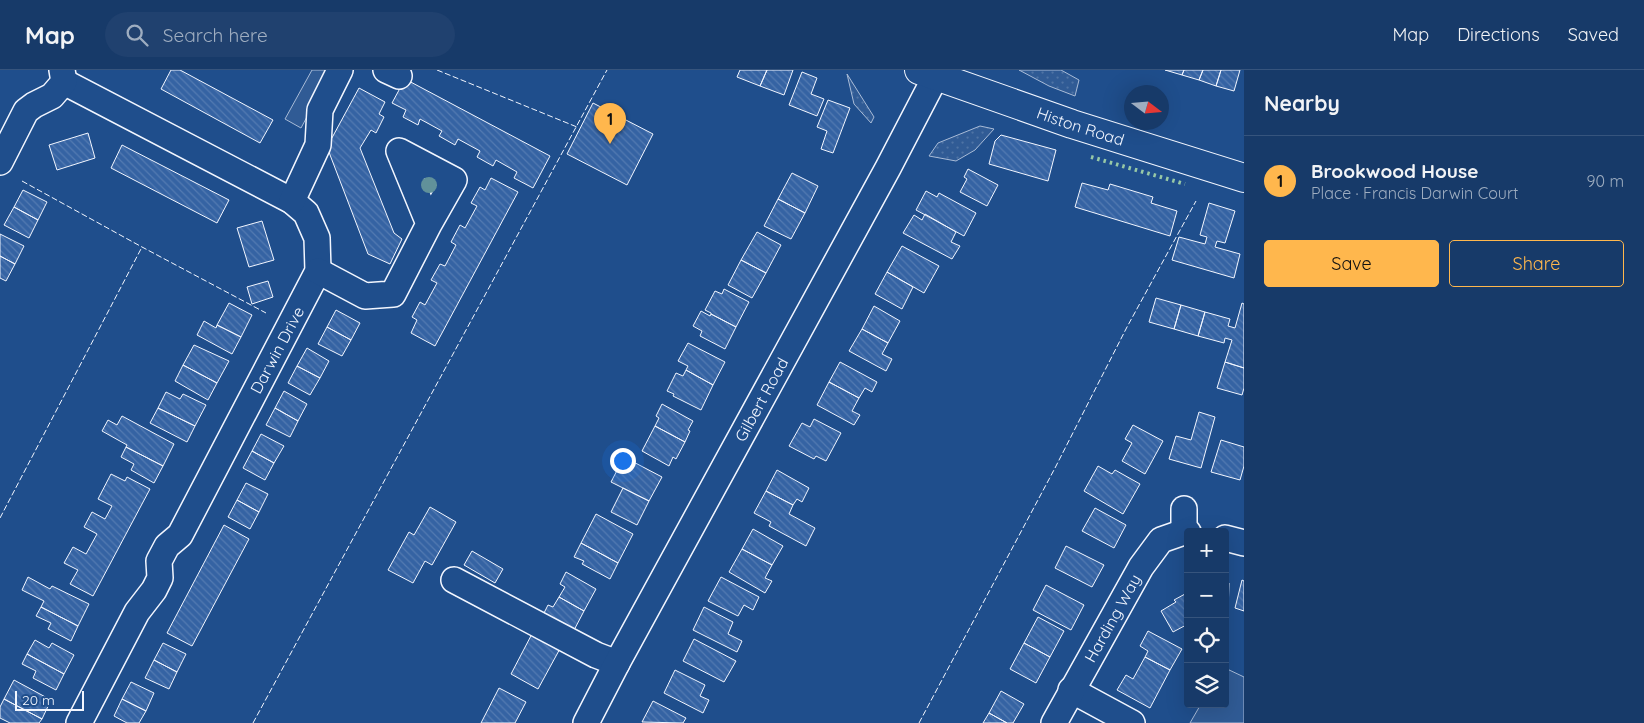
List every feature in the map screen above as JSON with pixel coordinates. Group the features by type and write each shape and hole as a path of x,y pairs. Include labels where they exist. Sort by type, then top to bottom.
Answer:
{"main road":[{"name":"Histon Road","path":"931,72 1072,124 1244,178"}],"street":[{"path":"292,201 318,145 320,110 340,70"},
{"name":"Gilbert Road","path":"586,723 888,168 931,72"},
{"path":"0,162 26,111 52,96 63,76"},
{"name":"Darwin Drive","path":"63,76 292,201 306,213 317,238 318,271 180,535 167,546 159,561 160,578 154,590 137,612 79,723"},
{"path":"318,271 365,296 393,294 429,224"},
{"name":"Harding Way","path":"1054,723 1141,568 1161,540 1185,524"},
{"path":"1229,539 1244,543"},
{"path":"454,580 596,655 617,663"},
{"path":"1071,690 1132,723"}],"shaded area":[{"path":"312,70 332,70 301,128 285,119"},
{"path":"1019,70 1061,70 1079,80 1075,96 1049,86"},
{"path":"847,74 874,117 871,123 854,104"},
{"path":"980,126 994,129 975,150 956,161 929,156 938,143"},
{"path":"1229,670 1244,677 1244,723 1190,723 1199,708 1229,708"}],"building":[{"path":"171,70 180,70 273,120 260,143 161,89"},
{"path":"740,70 767,70 760,86 737,77"},
{"path":"767,70 793,70 784,95 760,86"},
{"path":"1165,70 1184,70 1182,75"},
{"path":"1184,70 1203,70 1199,80 1182,75"},
{"path":"1203,70 1221,70 1216,86 1199,80"},
{"path":"1221,70 1240,70 1234,91 1216,86"},
{"path":"802,72 817,78 811,94 824,99 817,116 789,105"},
{"path":"405,79 550,156 533,188 514,178 517,172 496,160 493,166 477,157 480,151 458,139 455,145 439,136 442,131 420,119 418,125 403,117 406,110 392,103"},
{"path":"359,88 385,102 379,114 384,117 376,133 371,130 360,148 394,233 402,239 390,264 368,254 327,147"},
{"path":"828,100 850,108 833,153 821,149 827,131 817,127"},
{"path":"593,103 653,134 627,185 567,154"},
{"path":"88,133 95,158 57,170 49,145"},
{"path":"1001,135 1056,150 1048,181 989,164 995,141"},
{"path":"122,145 229,200 217,223 111,168"},
{"path":"968,169 998,185 987,206 960,192 967,179 964,177"},
{"path":"792,173 818,186 805,213 778,199"},
{"path":"491,178 518,192 435,346 411,333 417,320 412,317 420,302 425,305 437,283 431,280 440,264 445,266 456,245 451,242 460,225 465,228 477,206 471,203 480,187 485,190"},
{"path":"1082,183 1108,190 1110,184 1153,197 1151,203 1177,211 1170,236 1075,207"},
{"path":"23,190 47,202 38,220 14,207"},
{"path":"926,191 937,197 939,193 976,213 964,236 916,210"},
{"path":"778,199 805,213 791,239 764,226"},
{"path":"1209,203 1235,211 1225,243 1217,241 1215,247 1240,254 1234,278 1172,260 1179,237 1205,244 1207,237 1200,235"},
{"path":"14,207 38,220 29,238 4,225"},
{"path":"925,214 956,232 951,242 960,246 952,259 903,233 914,215 922,220"},
{"path":"262,221 274,260 249,267 237,228"},
{"path":"757,232 781,245 766,273 741,260"},
{"path":"0,234 24,246 15,264 0,256"},
{"path":"902,246 939,266 924,293 887,272"},
{"path":"0,256 15,264 6,281 0,278"},
{"path":"741,260 766,273 752,298 728,285"},
{"path":"887,272 913,287 902,309 875,294"},
{"path":"268,281 273,297 252,304 247,287"},
{"path":"724,289 749,302 736,327 705,310 715,291 722,294"},
{"path":"1156,298 1181,305 1174,329 1149,322"},
{"path":"229,303 252,315 241,337 217,325"},
{"path":"1242,303 1244,304 1244,368 1225,362 1232,340 1225,338 1224,343 1198,336 1205,312 1230,319 1228,326 1235,328"},
{"path":"1181,305 1205,312 1198,336 1174,329"},
{"path":"874,306 900,321 888,343 862,329"},
{"path":"336,310 360,323 351,340 327,327"},
{"path":"701,311 736,327 725,349 700,336 702,331 693,326"},
{"path":"204,321 216,328 217,325 241,337 232,354 197,335"},
{"path":"327,327 351,340 342,356 318,344"},
{"path":"862,329 888,343 882,354 892,359 886,371 849,351"},
{"path":"688,343 725,362 713,385 686,370 688,366 678,361"},
{"path":"194,345 229,361 217,383 183,365"},
{"path":"307,348 329,361 320,378 297,366"},
{"path":"840,362 877,382 872,392 865,388 859,398 829,382"},
{"path":"1225,362 1244,368 1242,395 1217,388"},
{"path":"183,365 217,383 208,400 175,381"},
{"path":"297,366 320,378 310,395 288,383"},
{"path":"686,370 713,385 701,410 667,391 676,373 683,376"},
{"path":"829,382 859,398 852,411 860,415 854,425 817,405"},
{"path":"284,391 307,404 298,421 275,408"},
{"path":"166,392 180,399 183,394 206,405 195,426 158,408"},
{"path":"662,404 693,421 685,442 655,426 659,418 656,416"},
{"path":"158,408 195,426 187,442 150,423"},
{"path":"275,408 298,421 290,437 266,425"},
{"path":"1199,412 1215,417 1201,468 1169,459 1176,436 1191,440"},
{"path":"122,416 174,444 163,466 126,447 127,445 102,431 108,420 117,425"},
{"path":"814,419 841,433 826,461 816,456 814,459 789,446 802,423 810,427"},
{"path":"1133,425 1163,441 1145,474 1122,461 1132,443 1125,439"},
{"path":"655,426 685,442 676,459 673,457 669,466 642,451"},
{"path":"261,434 284,446 274,463 252,451"},
{"path":"1221,440 1244,447 1244,466 1240,480 1211,472"},
{"path":"126,447 163,466 154,483 131,470 134,464 121,457"},
{"path":"252,451 274,463 265,480 243,468"},
{"path":"624,457 662,477 649,501 611,482"},
{"path":"1098,466 1112,474 1115,470 1140,484 1123,514 1084,491"},
{"path":"777,470 809,488 802,502 797,499 793,505 766,491"},
{"path":"111,474 125,481 127,477 150,489 93,596 70,584 78,570 64,563 73,547 86,554 97,534 84,527 92,512 105,519 112,506 98,499"},
{"path":"246,483 268,494 259,512 237,500"},
{"path":"623,488 649,501 637,525 611,512"},
{"path":"766,491 793,505 789,514 815,528 806,546 769,526 771,522 754,513"},
{"path":"237,500 259,512 250,529 228,517"},
{"path":"430,507 456,522 432,565 425,561 413,583 388,570 409,532 414,535"},
{"path":"1095,508 1126,525 1114,548 1082,531"},
{"path":"596,514 633,534 618,563 581,543"},
{"path":"224,525 249,539 192,646 167,633"},
{"path":"753,529 783,546 772,565 742,549"},
{"path":"581,543 618,563 610,579 582,564 584,561 574,557"},
{"path":"1066,546 1104,565 1092,587 1055,568"},
{"path":"742,549 772,565 765,578 772,581 765,593 729,572"},
{"path":"472,551 503,569 495,583 464,565"},
{"path":"566,572 596,589 584,611 559,597 565,587 560,584"},
{"path":"28,577 50,589 52,586 89,604 78,626 41,607 44,601 22,590"},
{"path":"721,577 759,597 753,610 744,605 738,616 708,601"},
{"path":"1242,580 1244,581 1244,611 1235,608"},
{"path":"1046,585 1084,605 1071,630 1033,610"},
{"path":"1184,595 1184,626 1173,632 1161,611 1176,602 1174,600"},
{"path":"559,597 584,611 572,634 542,617 548,605 553,607"},
{"path":"41,607 78,626 71,641 48,629 51,623 36,616"},
{"path":"704,607 733,622 728,634 742,641 737,652 693,630"},
{"path":"1038,617 1064,631 1050,657 1024,643"},
{"path":"534,630 562,645 538,689 511,674"},
{"path":"1148,631 1182,649 1170,670 1145,657 1148,651 1140,646"},
{"path":"694,639 736,661 724,682 683,661"},
{"path":"35,640 49,648 52,643 74,655 64,674 27,654"},
{"path":"163,643 186,654 177,672 154,660"},
{"path":"1024,643 1050,657 1036,683 1010,669"},
{"path":"27,654 64,674 56,690 33,678 36,671 22,664"},
{"path":"1145,657 1170,670 1150,708 1117,690 1126,675 1133,679"},
{"path":"154,660 177,672 169,689 145,678"},
{"path":"675,670 705,685 700,696 709,700 703,713 664,693"},
{"path":"14,680 51,700 42,719 4,699"},
{"path":"131,682 154,693 146,711 122,699"},
{"path":"499,688 526,702 515,723 481,723"},
{"path":"1001,691 1024,704 1013,723 1007,723 989,713"},
{"path":"4,699 42,719 39,723 10,723 0,718 0,707"},
{"path":"122,699 146,711 139,723 127,723 114,716"},
{"path":"653,701 686,718 683,723 642,722"},
{"path":"989,713 1007,723 983,723"}],"hedge":[{"path":"1091,157 1185,184"}],"fence":[{"path":"437,70 577,127"},
{"path":"253,723 607,70"},
{"path":"22,181 266,313"},
{"path":"919,723 1055,468 1127,327 1196,201"},
{"path":"0,518 142,247"}],"place":[{"name":"Brookwood House","path":"610,144"}]}
